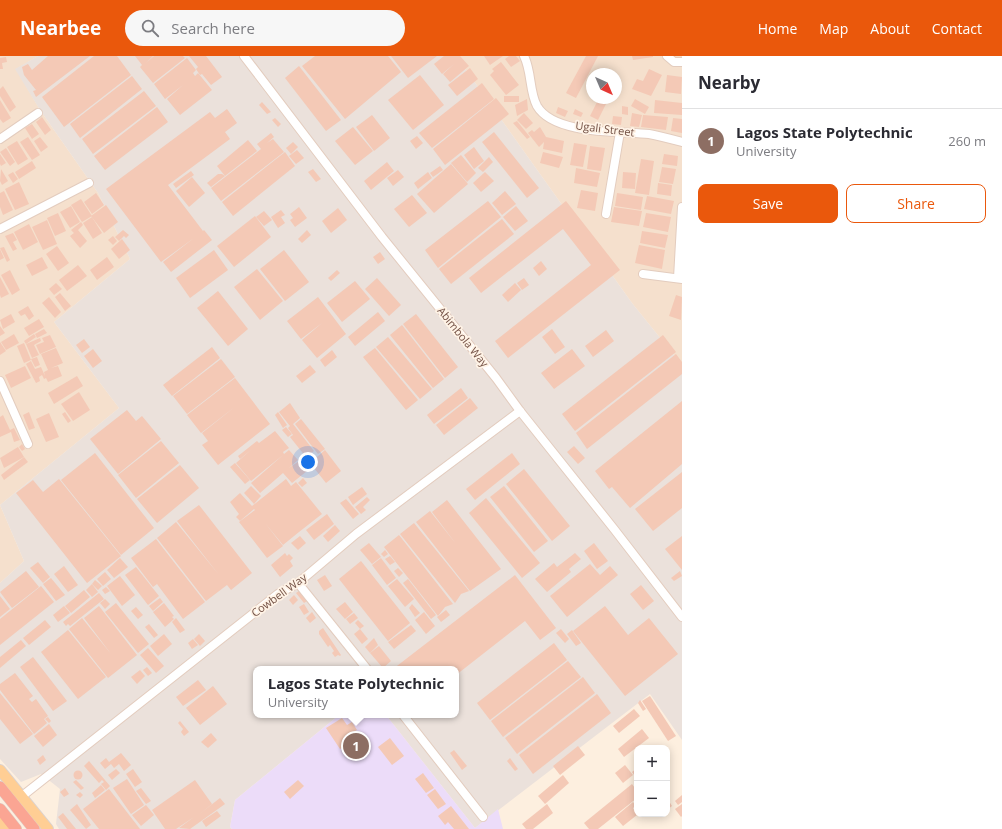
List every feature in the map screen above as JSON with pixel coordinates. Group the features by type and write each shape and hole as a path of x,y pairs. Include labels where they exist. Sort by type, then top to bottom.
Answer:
{"highway":[{"path":"0,787 34,829"},
{"path":"0,809 16,829"}],"main road":[{"path":"0,770 48,829"},
{"path":"0,822 5,829"}],"street":[{"name":"Abimbola Way","path":"244,56 382,237 496,378 520,411 682,617"},
{"name":"Ugali Street","path":"524,56 530,69 535,100 542,112 554,121 586,129 650,134 682,142"},
{"path":"667,56 674,62 682,62"},
{"path":"1,137 38,114"},
{"path":"606,214 620,132"},
{"path":"0,229 89,183"},
{"path":"643,274 680,278 682,207"},
{"path":"0,381 28,444"},
{"name":"Cowbell Way","path":"21,797 278,594 298,583 356,534 520,411"},
{"path":"298,583 365,666"},
{"path":"405,718 483,817"}],"shaded area":[{"path":"0,56 38,56 16,69 40,110 98,193 130,259 54,322 119,408 0,505"},
{"path":"38,56 456,56 632,303 682,365 682,740 650,694 475,828 388,718 459,718 459,666 253,666 253,718 335,718 235,800 230,827 232,829 59,829 56,824 60,789 41,774 21,782 0,759 0,583 24,561 0,505 119,408 54,322 130,259 98,193 40,110 15,69"},
{"path":"456,56 682,56 682,365 632,303"},
{"path":"0,505 24,561 0,583"},
{"path":"335,718 388,718 475,828 498,809 503,829 232,829 230,827 235,800"}],"building":[{"path":"48,56 90,56 36,97 33,91 36,90 24,75 22,67 28,64 32,70"},
{"path":"94,56 117,56 131,75 64,127 42,97"},
{"path":"135,56 153,56 146,63 154,56 183,56 185,58 153,83 140,67 142,65"},
{"path":"189,56 206,56 222,77 211,85 202,74 200,75 196,69 198,67"},
{"path":"315,56 388,56 401,72 345,119 302,66"},
{"path":"391,56 437,56 408,78"},
{"path":"444,56 460,56 469,66 450,82 443,74 454,64 442,74 434,64"},
{"path":"484,56 503,56 490,65"},
{"path":"509,56 516,56 520,61 511,67 505,59"},
{"path":"586,56 598,56 592,68 586,68 586,79 576,98 566,93"},
{"path":"632,56 653,56 653,57 633,60"},
{"path":"6,57 7,62 2,63 3,69 0,69 0,58"},
{"path":"187,58 196,70 193,73 195,76 198,73 212,90 180,115 167,99 183,85 165,99 154,84"},
{"path":"501,62 519,85 506,95 490,75 494,71 492,69"},
{"path":"299,66 341,120 326,131 285,78"},
{"path":"470,68 478,79 457,96 448,85"},
{"path":"649,69 662,75 651,96 632,89 637,79 643,81"},
{"path":"420,75 444,105 413,130 388,100"},
{"path":"667,75 682,77 681,94 665,92"},
{"path":"132,76 142,89 80,138 70,124"},
{"path":"482,83 494,99 432,148 419,133"},
{"path":"3,86 16,107 10,112 0,96 0,89"},
{"path":"144,91 156,106 93,154 82,139"},
{"path":"504,96 519,96 519,102 504,102"},
{"path":"496,98 509,114 445,165 433,149"},
{"path":"527,99 528,110 517,116 515,105"},
{"path":"635,99 649,107 645,114 631,106"},
{"path":"0,100 11,118 3,123 0,119"},
{"path":"655,100 682,103 682,115 654,113"},
{"path":"262,102 271,112 267,114 259,105"},
{"path":"596,104 606,104 598,120 590,116"},
{"path":"622,106 628,107 628,115 622,114"},
{"path":"157,107 168,122 105,170 94,156"},
{"path":"558,107 568,111 565,117 556,113"},
{"path":"227,109 237,123 225,132 230,139 168,185 203,231 204,230 212,240 171,272 163,262 194,238 161,262 106,189 210,112 215,118"},
{"path":"575,109 583,113 581,117 573,114"},
{"path":"524,113 533,123 526,129 517,120"},
{"path":"632,113 642,115 639,127 630,126"},
{"path":"372,115 390,138 374,151 356,127"},
{"path":"643,115 668,117 666,130 641,127"},
{"path":"613,116 622,117 621,125 612,124"},
{"path":"42,117 51,130 45,135 36,122"},
{"path":"275,118 281,124 278,127 272,120"},
{"path":"673,118 682,119 682,133 671,131"},
{"path":"517,121 530,137 527,139 513,123"},
{"path":"32,124 39,134 32,139 25,128"},
{"path":"353,127 373,151 355,165 335,141"},
{"path":"540,127 546,137 564,141 562,153 543,149 544,142 539,147 528,133 532,130 534,132"},
{"path":"494,132 539,188 527,198 482,142"},
{"path":"271,133 274,137 267,143 273,139 284,152 221,201 211,188 261,149 257,144"},
{"path":"417,136 423,143 416,149 410,141"},
{"path":"28,137 40,155 32,160 20,142"},
{"path":"40,137 48,147 41,152 34,141"},
{"path":"248,140 257,151 225,176 217,166"},
{"path":"17,141 28,159 18,165 7,147"},
{"path":"293,142 298,147 291,154 286,148"},
{"path":"574,143 587,145 583,167 570,165"},
{"path":"590,146 605,148 601,171 587,169"},
{"path":"474,147 484,161 474,169 464,155"},
{"path":"6,148 15,162 10,166 0,152"},
{"path":"297,150 304,158 296,164 289,156"},
{"path":"285,152 295,166 233,216 222,202"},
{"path":"543,152 563,157 559,168 540,163"},
{"path":"0,154 6,163 1,166 0,164"},
{"path":"664,154 678,156 677,166 662,164"},
{"path":"461,155 476,173 467,182 451,163"},
{"path":"489,157 493,162 483,172 478,168"},
{"path":"641,159 654,161 649,195 635,193"},
{"path":"32,161 36,168 19,179 15,172"},
{"path":"387,162 394,171 371,190 364,181"},
{"path":"451,164 468,184 434,213 417,194"},
{"path":"440,166 443,170 433,177 430,173"},
{"path":"662,167 676,169 673,184 659,182"},
{"path":"576,168 600,173 597,187 574,183"},
{"path":"1,169 8,181 2,185 0,181"},
{"path":"313,169 321,179 316,182 308,172"},
{"path":"398,170 404,177 393,186 387,178"},
{"path":"191,171 194,175 176,188 173,184"},
{"path":"13,172 18,179 13,183 8,175"},
{"path":"428,172 432,178 418,189 414,183"},
{"path":"485,172 494,181 481,192 473,183"},
{"path":"623,172 636,173 635,189 622,188"},
{"path":"218,174 225,176 211,187 207,183"},
{"path":"192,177 205,193 189,207 176,191"},
{"path":"19,182 29,204 15,210 5,189"},
{"path":"658,183 672,185 671,196 657,194"},
{"path":"581,190 598,193 595,211 577,208"},
{"path":"4,191 13,210 3,215 0,207 0,193"},
{"path":"505,191 516,204 502,215 492,203"},
{"path":"96,193 104,205 92,214 84,202"},
{"path":"617,193 643,197 641,210 615,206"},
{"path":"412,195 427,213 409,227 394,209"},
{"path":"647,196 674,201 671,214 644,209"},
{"path":"81,199 92,216 82,222 71,205"},
{"path":"488,201 501,217 438,268 425,250"},
{"path":"566,201 620,270 508,358 495,341 591,265 563,229 481,293 469,278"},
{"path":"106,205 118,222 104,233 91,216"},
{"path":"71,206 80,222 70,228 60,212"},
{"path":"516,206 528,221 515,231 503,217"},
{"path":"299,207 307,218 295,227 290,220 293,218 290,214"},
{"path":"614,207 642,211 639,226 611,222"},
{"path":"338,208 347,220 331,233 322,221"},
{"path":"281,210 285,215 281,217 285,223 278,228 271,217"},
{"path":"264,211 272,220 264,226 256,217"},
{"path":"58,213 66,231 55,236 47,218"},
{"path":"646,213 671,217 668,232 643,227"},
{"path":"255,216 271,237 234,267 217,246"},
{"path":"92,217 102,233 93,239 83,223"},
{"path":"502,219 514,234 451,284 439,269"},
{"path":"47,220 57,244 43,250 32,227"},
{"path":"81,222 83,225 78,230 87,241 80,248 70,236 74,233 71,230"},
{"path":"29,224 38,242 23,250 14,232"},
{"path":"123,230 129,235 126,238 124,236 119,241 115,237"},
{"path":"307,230 311,235 302,243 298,239"},
{"path":"642,231 668,235 665,248 640,243"},
{"path":"13,233 17,240 13,242 17,249 13,251 5,236"},
{"path":"113,236 117,241 113,245 108,240"},
{"path":"122,239 130,250 119,259 111,249"},
{"path":"639,245 665,250 662,269 635,263"},
{"path":"57,246 69,263 58,271 46,254"},
{"path":"4,247 10,260 7,262 0,248"},
{"path":"0,249 4,258 0,260"},
{"path":"214,250 228,270 190,298 176,278"},
{"path":"284,250 309,282 285,301 260,269"},
{"path":"380,252 385,259 378,264 373,257"},
{"path":"42,257 48,268 32,276 26,265"},
{"path":"107,257 114,267 97,280 90,270"},
{"path":"541,261 547,269 539,276 533,268"},
{"path":"78,265 87,276 67,291 59,280"},
{"path":"257,269 283,301 260,320 234,287"},
{"path":"10,270 20,290 12,295 1,275"},
{"path":"337,270 340,273 331,281 328,278"},
{"path":"0,277 9,294 1,298 0,295"},
{"path":"377,278 401,305 389,316 365,289"},
{"path":"524,278 529,285 522,290 517,283"},
{"path":"355,281 370,299 342,322 327,303"},
{"path":"56,283 62,289 54,295 49,289"},
{"path":"515,283 521,290 508,302 502,295"},
{"path":"218,291 248,329 228,346 197,308"},
{"path":"60,293 71,306 65,311 55,297"},
{"path":"676,295 682,297 681,320 669,316"},
{"path":"49,297 61,312 55,318 42,303"},
{"path":"318,297 346,334 317,358 302,340 322,323 301,339 287,321"},
{"path":"28,306 34,316 29,320 25,314 21,316 18,312"},
{"path":"378,312 385,321 355,346 348,337"},
{"path":"11,314 15,322 3,329 0,320"},
{"path":"416,314 458,367 445,378 403,324"},
{"path":"39,319 44,327 29,336 24,328"},
{"path":"402,325 444,379 433,388 390,335"},
{"path":"0,326 5,333 0,336"},
{"path":"44,329 47,333 37,338 35,334"},
{"path":"552,329 565,347 555,354 542,337"},
{"path":"606,330 614,341 593,357 585,346"},
{"path":"14,334 19,343 6,350 1,342"},
{"path":"34,334 36,337 26,344 24,341"},
{"path":"50,335 56,347 40,354 36,345 44,342 42,338"},
{"path":"663,335 676,352 575,431 562,414"},
{"path":"388,337 432,389 420,399 376,347"},
{"path":"40,338 41,341 34,345 39,355 32,358 26,344"},
{"path":"84,339 90,347 82,353 76,345"},
{"path":"0,342 6,351 0,355"},
{"path":"24,343 31,360 24,363 17,346"},
{"path":"212,347 220,358 172,396 163,385"},
{"path":"56,348 63,363 51,368 58,366 62,376 48,382 42,375 39,377 40,381 36,383 26,364 31,361 35,369 41,367 45,376 44,372 48,370 41,354"},
{"path":"375,348 418,400 406,410 363,357"},
{"path":"93,349 102,361 93,368 84,356"},
{"path":"572,349 585,366 554,389 541,373"},
{"path":"332,350 337,357 325,367 320,360"},
{"path":"676,354 682,362 682,374 587,449 576,433"},
{"path":"37,357 40,365 35,367 31,359"},
{"path":"221,359 235,377 187,414 173,396"},
{"path":"310,365 316,372 302,383 296,376"},
{"path":"25,366 31,378 11,388 5,375"},
{"path":"77,376 83,386 54,404 48,393"},
{"path":"235,378 270,424 218,465 202,445 208,441 202,433 236,406 201,433 187,415"},
{"path":"461,388 468,398 434,424 427,415"},
{"path":"79,392 90,410 73,421 61,404"},
{"path":"470,398 478,408 444,435 436,425"},
{"path":"682,401 682,464 630,508 612,487 609,489 595,471"},
{"path":"290,403 300,418 293,424 314,451 306,457 290,437 293,435 288,428 290,426 279,412"},
{"path":"127,410 136,421 142,416 161,439 118,474 90,439"},
{"path":"29,412 35,428 29,430 23,415"},
{"path":"65,412 71,421 68,423 62,414"},
{"path":"278,412 287,425 283,428 275,415"},
{"path":"49,413 59,437 46,442 36,419"},
{"path":"3,415 10,430 14,428 20,440 14,442 11,432 0,437 0,417"},
{"path":"301,419 325,449 318,454 295,424"},
{"path":"286,427 292,434 288,437 282,430"},
{"path":"275,431 289,448 283,452 284,454 289,450 298,460 289,468 299,461 307,471 292,483 283,473 260,493 251,483 283,455 251,481 236,463 252,449 240,459 238,456 257,441 259,443"},
{"path":"161,441 179,463 136,498 118,475"},
{"path":"22,444 25,449 22,451 19,447"},
{"path":"574,446 585,458 578,464 567,452"},
{"path":"18,447 24,457 4,468 0,458"},
{"path":"325,450 341,471 326,483 310,463"},
{"path":"95,453 154,528 121,555 61,480"},
{"path":"512,453 520,464 475,500 466,489"},
{"path":"24,457 28,462 4,480 1,475"},
{"path":"235,463 250,480 245,484 230,467"},
{"path":"180,465 199,488 157,523 137,499"},
{"path":"524,469 570,526 552,541 506,484"},
{"path":"682,472 682,508 653,531 635,509"},
{"path":"303,478 307,483 302,487 298,483"},
{"path":"59,479 121,556 87,583 16,493 33,480 43,492"},
{"path":"286,479 291,486 296,482 322,514 283,545 265,523 283,546 267,558 239,522 255,510 254,509 240,521 236,517 239,514 230,502 240,493 252,506"},
{"path":"251,486 261,496 254,504 244,493"},
{"path":"504,486 548,541 534,552 490,497"},
{"path":"362,487 367,494 353,505 348,497"},
{"path":"367,497 370,500 363,507 366,510 361,514 355,507"},
{"path":"486,498 540,563 522,578 469,513"},
{"path":"346,499 359,514 353,519 340,503"},
{"path":"447,500 501,569 470,591 416,522 430,511 456,544 432,512"},
{"path":"199,505 252,573 231,590 227,585 206,601 157,538 176,522 219,575 177,521"},
{"path":"327,514 334,524 314,540 306,530"},
{"path":"414,523 469,591 461,594 455,603 400,534"},
{"path":"335,525 340,531 328,542 323,536"},
{"path":"399,535 453,604 445,607 438,616 384,547"},
{"path":"300,536 306,543 298,550 291,543"},
{"path":"682,536 682,570 665,549"},
{"path":"156,539 205,602 183,619 157,584 153,587 131,558"},
{"path":"369,543 381,557 372,564 360,550"},
{"path":"594,543 608,561 597,569 584,551"},
{"path":"385,550 388,554 384,557 381,554"},
{"path":"285,553 287,556 289,554 293,558 290,561 293,566 280,577 271,565"},
{"path":"575,553 581,559 569,569 571,572 547,592 535,579 554,563 557,567"},
{"path":"390,556 395,562 390,565 385,559"},
{"path":"120,558 128,567 114,578 107,570"},
{"path":"381,558 396,578 387,585 372,565"},
{"path":"361,561 410,623 388,641 339,579"},
{"path":"38,562 50,577 43,583 30,568"},
{"path":"590,564 600,575 610,566 618,575 567,617 550,596"},
{"path":"64,566 78,585 68,592 54,574"},
{"path":"136,567 159,596 148,605 125,575"},
{"path":"398,568 403,573 399,577 394,571"},
{"path":"26,571 39,587 12,608 0,592"},
{"path":"680,571 682,576 674,581 671,578"},
{"path":"105,572 111,579 103,586 97,579"},
{"path":"325,575 332,586 324,591 317,580"},
{"path":"515,575 556,628 540,640 525,621 459,673 459,666 397,666"},
{"path":"120,576 135,595 122,606 107,586"},
{"path":"51,578 65,595 56,601 43,584"},
{"path":"397,579 414,599 405,607 388,586"},
{"path":"408,579 436,615 431,619 403,583"},
{"path":"95,580 102,586 98,590 92,584"},
{"path":"92,584 98,592 92,597 86,590"},
{"path":"641,585 654,601 643,610 630,594"},
{"path":"41,586 54,602 0,645 0,619"},
{"path":"106,587 110,591 105,594 102,590"},
{"path":"84,590 90,597 71,613 65,606"},
{"path":"299,591 307,601 304,603 296,593"},
{"path":"99,593 104,599 70,626 68,624 66,626 63,622"},
{"path":"294,595 298,600 293,605 289,600"},
{"path":"0,596 10,609 0,617"},
{"path":"160,598 163,602 153,611 149,606"},
{"path":"105,599 110,604 105,609 100,603"},
{"path":"345,602 353,612 345,619 336,609"},
{"path":"116,603 149,644 138,653 105,612"},
{"path":"164,603 174,616 172,617 174,619 165,627 153,612"},
{"path":"304,604 309,612 304,615 299,607"},
{"path":"412,604 420,613 415,617 409,608"},
{"path":"64,606 70,613 58,622 53,615"},
{"path":"99,606 137,655 108,678 69,629 82,618 111,654 84,618"},
{"path":"605,606 628,635 649,618 678,654 625,696 573,631"},
{"path":"136,607 143,615 138,619 131,611"},
{"path":"446,610 450,615 441,622 437,617"},
{"path":"312,612 316,618 310,623 306,618"},
{"path":"424,612 435,626 426,634 415,620"},
{"path":"354,613 358,618 350,624 346,619"},
{"path":"176,618 185,630 180,633 172,622"},
{"path":"45,620 51,627 29,645 23,638"},
{"path":"358,620 364,626 360,629 355,623"},
{"path":"149,624 158,635 154,638 145,627"},
{"path":"411,625 416,631 394,649 388,642"},
{"path":"323,628 341,655 340,656 338,655 335,657 332,653 334,651 330,645 328,647 319,634 319,631"},
{"path":"360,629 368,639 362,644 354,634"},
{"path":"561,629 569,639 565,643 556,633"},
{"path":"68,630 106,677 78,699 41,652"},
{"path":"572,630 581,643 576,646 567,634"},
{"path":"164,634 172,644 158,656 150,646"},
{"path":"199,634 205,641 200,646 194,639"},
{"path":"374,638 378,645 370,653 365,647"},
{"path":"193,639 198,645 192,649 188,643"},
{"path":"21,640 26,646 0,668 0,657"},
{"path":"554,643 567,660 490,720 477,703"},
{"path":"379,646 391,661 385,666 381,666 370,653"},
{"path":"148,648 164,666 156,673 140,655"},
{"path":"33,657 67,701 53,711 20,667"},
{"path":"568,661 581,677 503,737 491,721"},
{"path":"147,667 152,673 148,676 143,670"},
{"path":"140,670 145,676 137,684 131,677"},
{"path":"15,673 33,696 29,699 32,702 36,699 48,716 44,719 47,723 34,734 0,690 0,684"},
{"path":"583,677 595,693 517,754 505,738"},
{"path":"198,680 206,690 183,706 176,697"},
{"path":"213,686 227,704 200,725 186,708"},
{"path":"0,693 33,734 20,744 0,719"},
{"path":"597,694 611,713 533,774 519,755"},
{"path":"650,696 676,736 668,741 642,701"},
{"path":"640,700 646,709 643,711 638,703"},
{"path":"634,709 640,716 619,733 613,726"},
{"path":"48,717 51,721 49,723 45,719"},
{"path":"342,718 347,725 352,722 357,730 350,734 354,741 340,749 326,728"},
{"path":"180,721 189,732 184,736 181,732 183,729 178,723"},
{"path":"49,724 57,735 43,747 34,736"},
{"path":"642,729 649,738 640,745 634,745 634,749 624,757 618,749"},
{"path":"211,733 217,740 208,748 201,742"},
{"path":"390,738 404,756 392,765 378,747"},
{"path":"578,746 585,755 560,775 553,766"},
{"path":"454,750 467,766 462,770 450,753"},
{"path":"121,753 131,765 124,771 119,764 114,768 111,764 105,769 100,763 106,758 109,762"},
{"path":"43,755 46,760 40,765 37,760"},
{"path":"510,758 518,769 515,771 507,761"},
{"path":"89,761 110,786 106,790 101,784 104,782 102,780 99,783 84,766"},
{"path":"625,765 633,775 623,783 615,773"},
{"path":"116,769 120,773 112,780 108,775"},
{"path":"133,769 142,782 135,787 126,774"},
{"path":"76,771 80,771 82,775 80,779 76,779 74,777 74,773"},
{"path":"423,773 434,788 426,793 415,779"},
{"path":"563,775 569,783 545,804 538,796"},
{"path":"127,779 144,805 131,814 113,788"},
{"path":"76,780 84,788 81,790 73,782"},
{"path":"195,780 212,804 197,816 220,798 225,804 190,829 179,828 194,817 176,829 165,829 152,810"},
{"path":"298,780 304,786 290,799 284,792"},
{"path":"632,784 634,787 634,800 598,829 589,829 584,823"},
{"path":"101,785 105,790 95,798 92,793"},
{"path":"65,788 69,794 64,797 60,792"},
{"path":"141,788 151,801 146,804 136,791"},
{"path":"109,789 140,829 99,829 83,809"},
{"path":"435,789 446,804 438,809 427,795"},
{"path":"80,792 83,795 80,798 76,795"},
{"path":"682,795 682,802 678,805 675,801"},
{"path":"633,802 634,817 623,826 615,817"},
{"path":"77,804 91,825 86,829 70,810"},
{"path":"547,804 553,813 533,829 526,829 522,824"},
{"path":"682,804 682,816 681,817 675,809"},
{"path":"146,805 154,815 141,826 132,815"},
{"path":"451,806 469,829 454,829 448,822 445,825 438,816"},
{"path":"217,811 221,816 206,827 202,821"},
{"path":"63,813 76,829 67,829 58,817"}],"place":[{"name":"Lagos State Polytechnic","path":"356,746"}]}
